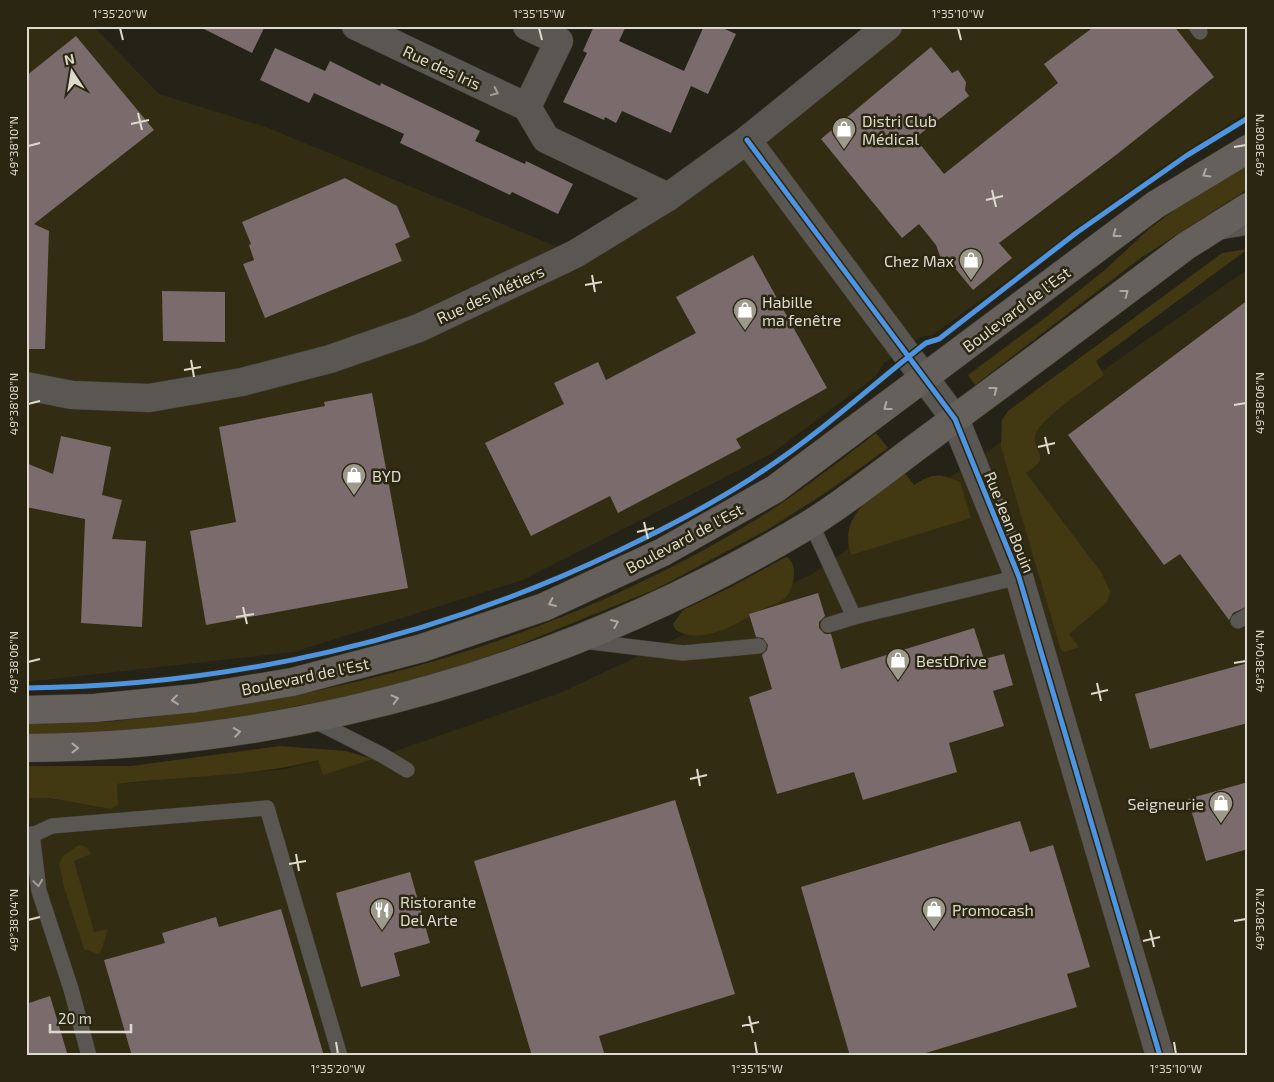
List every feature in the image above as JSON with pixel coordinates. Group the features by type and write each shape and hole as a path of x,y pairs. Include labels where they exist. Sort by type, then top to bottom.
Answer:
{"main road":[{"name":"Boulevard de l'Est","path":"26,710 94,708 196,698 292,682 422,648 544,607 662,552 775,489 1155,205 1248,149"},
{"path":"26,748 90,748 189,739 311,719 446,686 574,640 677,596 812,523 955,419 1186,246 1248,207"}],"street":[{"name":"Rue des Iris","path":"356,26 527,107"},
{"path":"527,26 559,41 527,107 546,139 668,197"},
{"name":"Rue des Métiers","path":"26,386 72,395 149,398 242,382 330,359 419,328 575,254 668,197 747,140 888,26"},
{"name":"Rue Jean Bouin","path":"747,140 926,377 955,419 1019,577 1160,1056"}],"lane":[{"path":"1206,234 1248,227"},
{"path":"812,523 854,617"},
{"path":"828,625 1019,577"},
{"path":"574,640 683,653 759,646"},
{"path":"311,719 382,754 407,770"},
{"path":"89,1056 71,989 39,891 28,835 52,826 266,808 340,1056"}],"shaded area":[{"path":"26,26 93,26 159,94 266,127 575,254 888,26 1248,26 1248,112 1156,171 933,335 920,337 884,363 875,377 771,454 523,580 294,652 26,682"},
{"path":"1248,164 1248,189 1142,257 975,385 968,375 1046,317 1106,269 1150,228 1191,198"},
{"path":"1248,249 1096,361 1104,375 1058,409 1042,424 1035,435 1035,443 1040,460 1036,466 1026,473 1101,572 1110,591 1107,602 1069,634 1079,647 1065,652 1061,650 1001,447 1002,420 1008,411 1222,253"},
{"path":"1248,269 1248,1056 26,1056 26,798 49,798 111,809 118,805 116,784 286,769 318,760 323,774 373,759 560,693 812,574"},
{"path":"876,433 888,448 827,492 767,530 656,589 509,649 435,675 370,692 214,722 112,734 26,736 26,722 114,721 199,711 282,697 365,679 447,657 527,630 606,598 683,561 773,509"},
{"path":"905,473 914,485 931,476 947,477 960,482 971,518 851,555 848,540 849,528 854,516 871,498"},
{"path":"786,557 793,564 794,576 789,593 784,599 733,625 710,634 698,636 676,630 673,624 683,610 731,587"},
{"path":"280,746 346,751 373,759 323,775 318,760 293,766 244,773 117,784 118,805 111,809 49,798 26,798 26,766 131,766"},
{"path":"79,845 87,847 91,854 74,861 94,932 108,929 101,951 98,954 84,949 64,887 59,863 63,856"}],"building":[{"path":"198,26 265,26 252,53"},
{"path":"594,26 626,26 619,41 684,71 704,26 718,26 736,34 708,94 691,86 671,133 622,111 616,123 605,117 604,120 563,102 587,53 583,51"},
{"path":"1095,26 1174,26 1214,77 1116,155 999,243 1012,258 973,290 949,261 941,259 936,245 919,224 902,238 821,139 931,47 952,73 958,70 966,82 965,90 969,96 915,138 944,174 1058,83 1044,64"},
{"path":"76,36 154,130 34,224 49,231 45,349 26,349 26,76"},
{"path":"275,48 325,71 330,61 380,86 381,83 480,131 475,141 525,164 526,161 573,184 558,214 512,192 510,195 400,143 404,134 314,93 309,103 260,80"},
{"path":"345,178 397,206 410,237 395,244 402,261 265,318 243,264 254,260 249,245 251,244 242,222"},
{"path":"753,255 827,388 736,439 741,448 618,513 610,496 531,536 485,443 564,404 554,383 598,362 606,380 696,333 676,297"},
{"path":"162,291 225,292 225,342 163,341"},
{"path":"1248,300 1248,606 1233,613 1229,620 1180,554 1164,565 1068,435"},
{"path":"372,393 408,588 206,625 190,531 236,522 219,427 325,406 324,402"},
{"path":"61,436 111,447 102,495 122,500 112,539 146,541 142,627 81,623 85,519 26,507 26,463 53,474"},
{"path":"818,593 825,616 819,622 819,628 825,634 831,634 841,669 974,628 984,659 1004,654 1013,685 993,691 1004,726 949,743 957,772 863,800 854,772 777,794 749,697 772,689 762,655 767,650 768,645 763,638 756,637 749,614"},
{"path":"1248,663 1248,723 1150,749 1135,694"},
{"name":"Seigneurie","path":"1248,782 1248,849 1206,861 1188,799"},
{"path":"675,800 735,994 599,1036 605,1056 532,1056 474,861"},
{"name":"Promocash","path":"1020,821 1030,852 1053,845 1090,967 1067,974 1077,1007 916,1056 850,1056 801,887"},
{"name":"Ristorante Del Arte","path":"410,872 430,943 394,953 400,976 361,987 336,893"},
{"path":"281,909 324,1056 132,1056 104,960 165,943 162,933 216,917 219,927"},
{"path":"50,996 68,1056 26,1056 26,1004"}],"cycle path":[{"path":"26,688 103,685 180,678 255,667 330,652 405,632 478,609 550,581 620,550 658,532 732,491 788,454 926,343 939,339 1076,233 1186,156 1248,118"},
{"path":"747,140 955,419 1019,577 1160,1056"}],"place":[{"name":"Distri Club Médical","path":"844,150"},
{"name":"Chez Max","path":"971,281"},
{"name":"Habille ma fenêtre","path":"745,331"},
{"name":"BYD","path":"354,496"},
{"name":"BestDrive","path":"898,681"},
{"name":"Seigneurie","path":"1221,824"},
{"name":"Promocash","path":"934,930"},
{"name":"Ristorante Del Arte","path":"382,931"}]}
